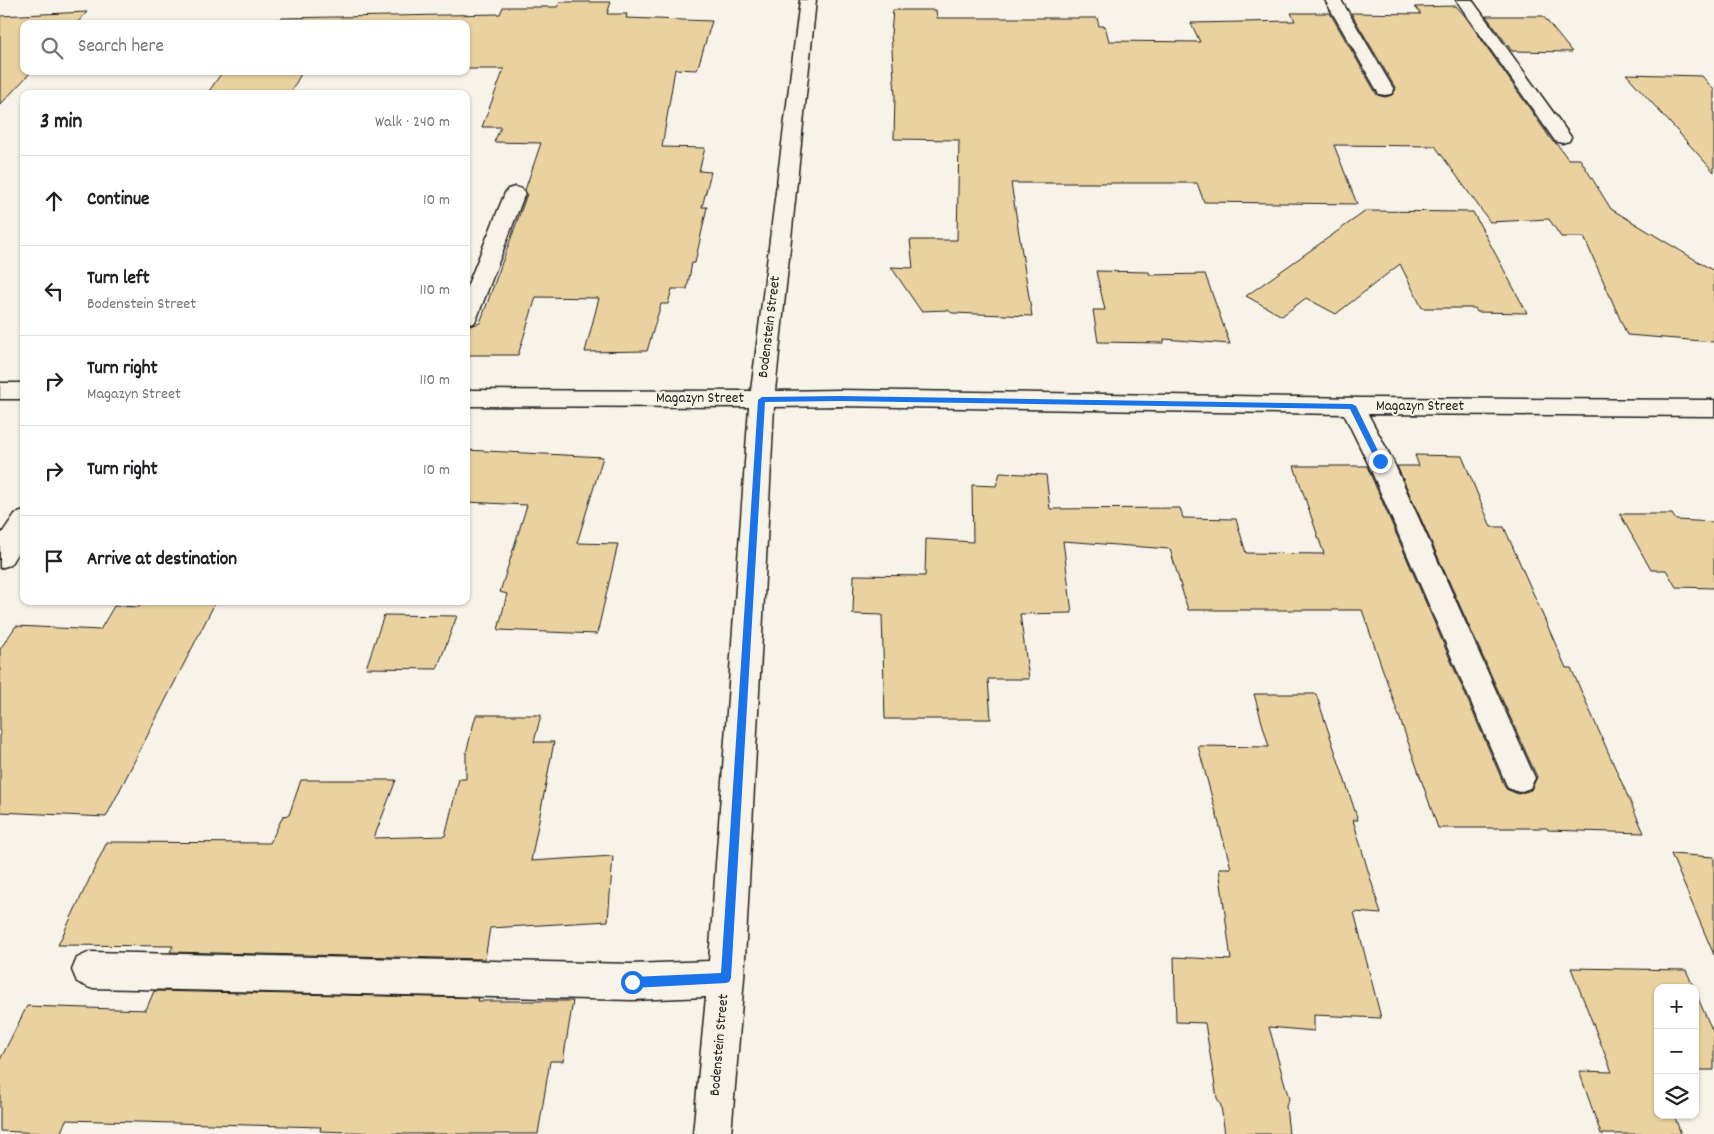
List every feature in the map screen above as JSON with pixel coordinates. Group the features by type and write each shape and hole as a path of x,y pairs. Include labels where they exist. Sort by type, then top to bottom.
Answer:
{"street":[{"name":"Bodenstein Street","path":"712,1134 726,978 762,400 808,0"},
{"path":"1333,0 1385,90"},
{"path":"1464,0 1562,137"},
{"path":"470,308 515,193"},
{"name":"Magazyn Street","path":"470,398 762,400 839,398 1352,406 1714,408"},
{"path":"1352,406 1380,461 1519,778"},
{"path":"0,558 20,527"},
{"path":"90,970 632,982 726,978"}],"building":[{"path":"560,2 611,2 607,14 627,14 626,18 712,21 697,70 675,69 662,147 705,148 699,171 711,172 702,207 707,207 695,263 692,263 687,289 672,289 668,304 661,304 647,351 585,352 599,298 536,297 518,355 470,355 470,326 480,323 527,194 525,190 541,143 494,142 501,127 482,127 504,69 470,69 470,20 281,20 282,18 500,14 503,7 557,7"},
{"path":"1456,6 1465,16 1553,142 1557,144 1568,159 1580,159 1611,209 1714,271 1714,342 1627,335 1584,237 1561,237 1549,219 1490,222 1435,146 1334,145 1357,204 1204,202 1197,183 1011,183 1032,316 952,313 948,310 921,311 891,267 913,268 910,240 957,240 959,140 894,139 895,95 891,34 893,10 936,10 937,18 1097,18 1099,26 1105,26 1109,41 1200,42 1191,23 1295,21 1291,13 1330,13 1377,95 1385,97 1392,95 1396,89 1351,13 1421,14 1415,7"},
{"path":"87,12 80,20 20,20 20,75 28,75 0,105 0,16"},
{"path":"1486,16 1543,16 1572,52 1512,51"},
{"path":"1626,74 1702,76 1714,90 1714,172"},
{"path":"220,75 300,75 292,90 210,90"},
{"path":"1366,211 1473,212 1527,313 1477,312 1475,308 1422,308 1400,264 1336,314 1306,298 1282,316 1246,296"},
{"path":"1096,271 1149,272 1150,275 1205,274 1230,344 1164,339 1164,343 1098,342 1093,310 1105,310"},
{"path":"470,450 603,457 577,543 618,544 597,634 498,630 507,594 500,592 527,505 470,502"},
{"path":"1415,455 1462,456 1491,527 1504,527 1566,668 1571,668 1644,833 1548,830 1547,828 1438,828 1362,610 1188,610 1170,549 1063,541 1072,613 1020,614 1029,679 988,679 991,719 885,719 882,615 853,614 854,575 925,576 926,539 973,542 972,485 996,486 1000,473 1046,475 1050,509 1180,508 1183,518 1236,519 1246,553 1324,554 1294,466 1367,466 1506,789 1518,794 1531,790 1537,777 1397,466 1419,466"},
{"path":"1620,514 1672,514 1676,520 1714,522 1714,588 1676,587 1666,570 1651,570"},
{"path":"140,605 214,605 106,817 0,812 0,649 16,626 100,630 114,606 139,607"},
{"path":"384,615 457,616 437,669 366,668"},
{"path":"1254,694 1316,694 1358,820 1353,820 1381,914 1354,912 1381,1018 1314,1015 1314,1031 1269,1027 1289,1099 1286,1106 1289,1134 1225,1134 1205,1023 1176,1022 1174,957 1231,960 1219,868 1231,868 1198,746 1269,747"},
{"path":"476,715 541,715 534,742 554,742 531,861 613,856 608,921 490,928 485,959 170,952 173,946 58,945 107,842 270,843 283,816 289,815 301,780 396,780 374,838 445,836 459,779 466,779 466,753"},
{"path":"1671,854 1714,857 1714,955"},
{"path":"1571,968 1686,970 1692,984 1654,984 1654,1119 1675,1119 1681,1134 1601,1134 1579,1071 1612,1072"},
{"path":"154,991 479,998 478,1001 573,1001 563,1061 550,1061 538,1134 409,1134 320,1131 321,1127 66,1120 60,1134 0,1131 0,1060 27,1006 146,1010"},
{"path":"1699,1001 1714,1034 1714,1070 1699,1070"}],"route":[{"path":"632,982 726,978 762,400 839,398 1352,406 1380,461"}]}
